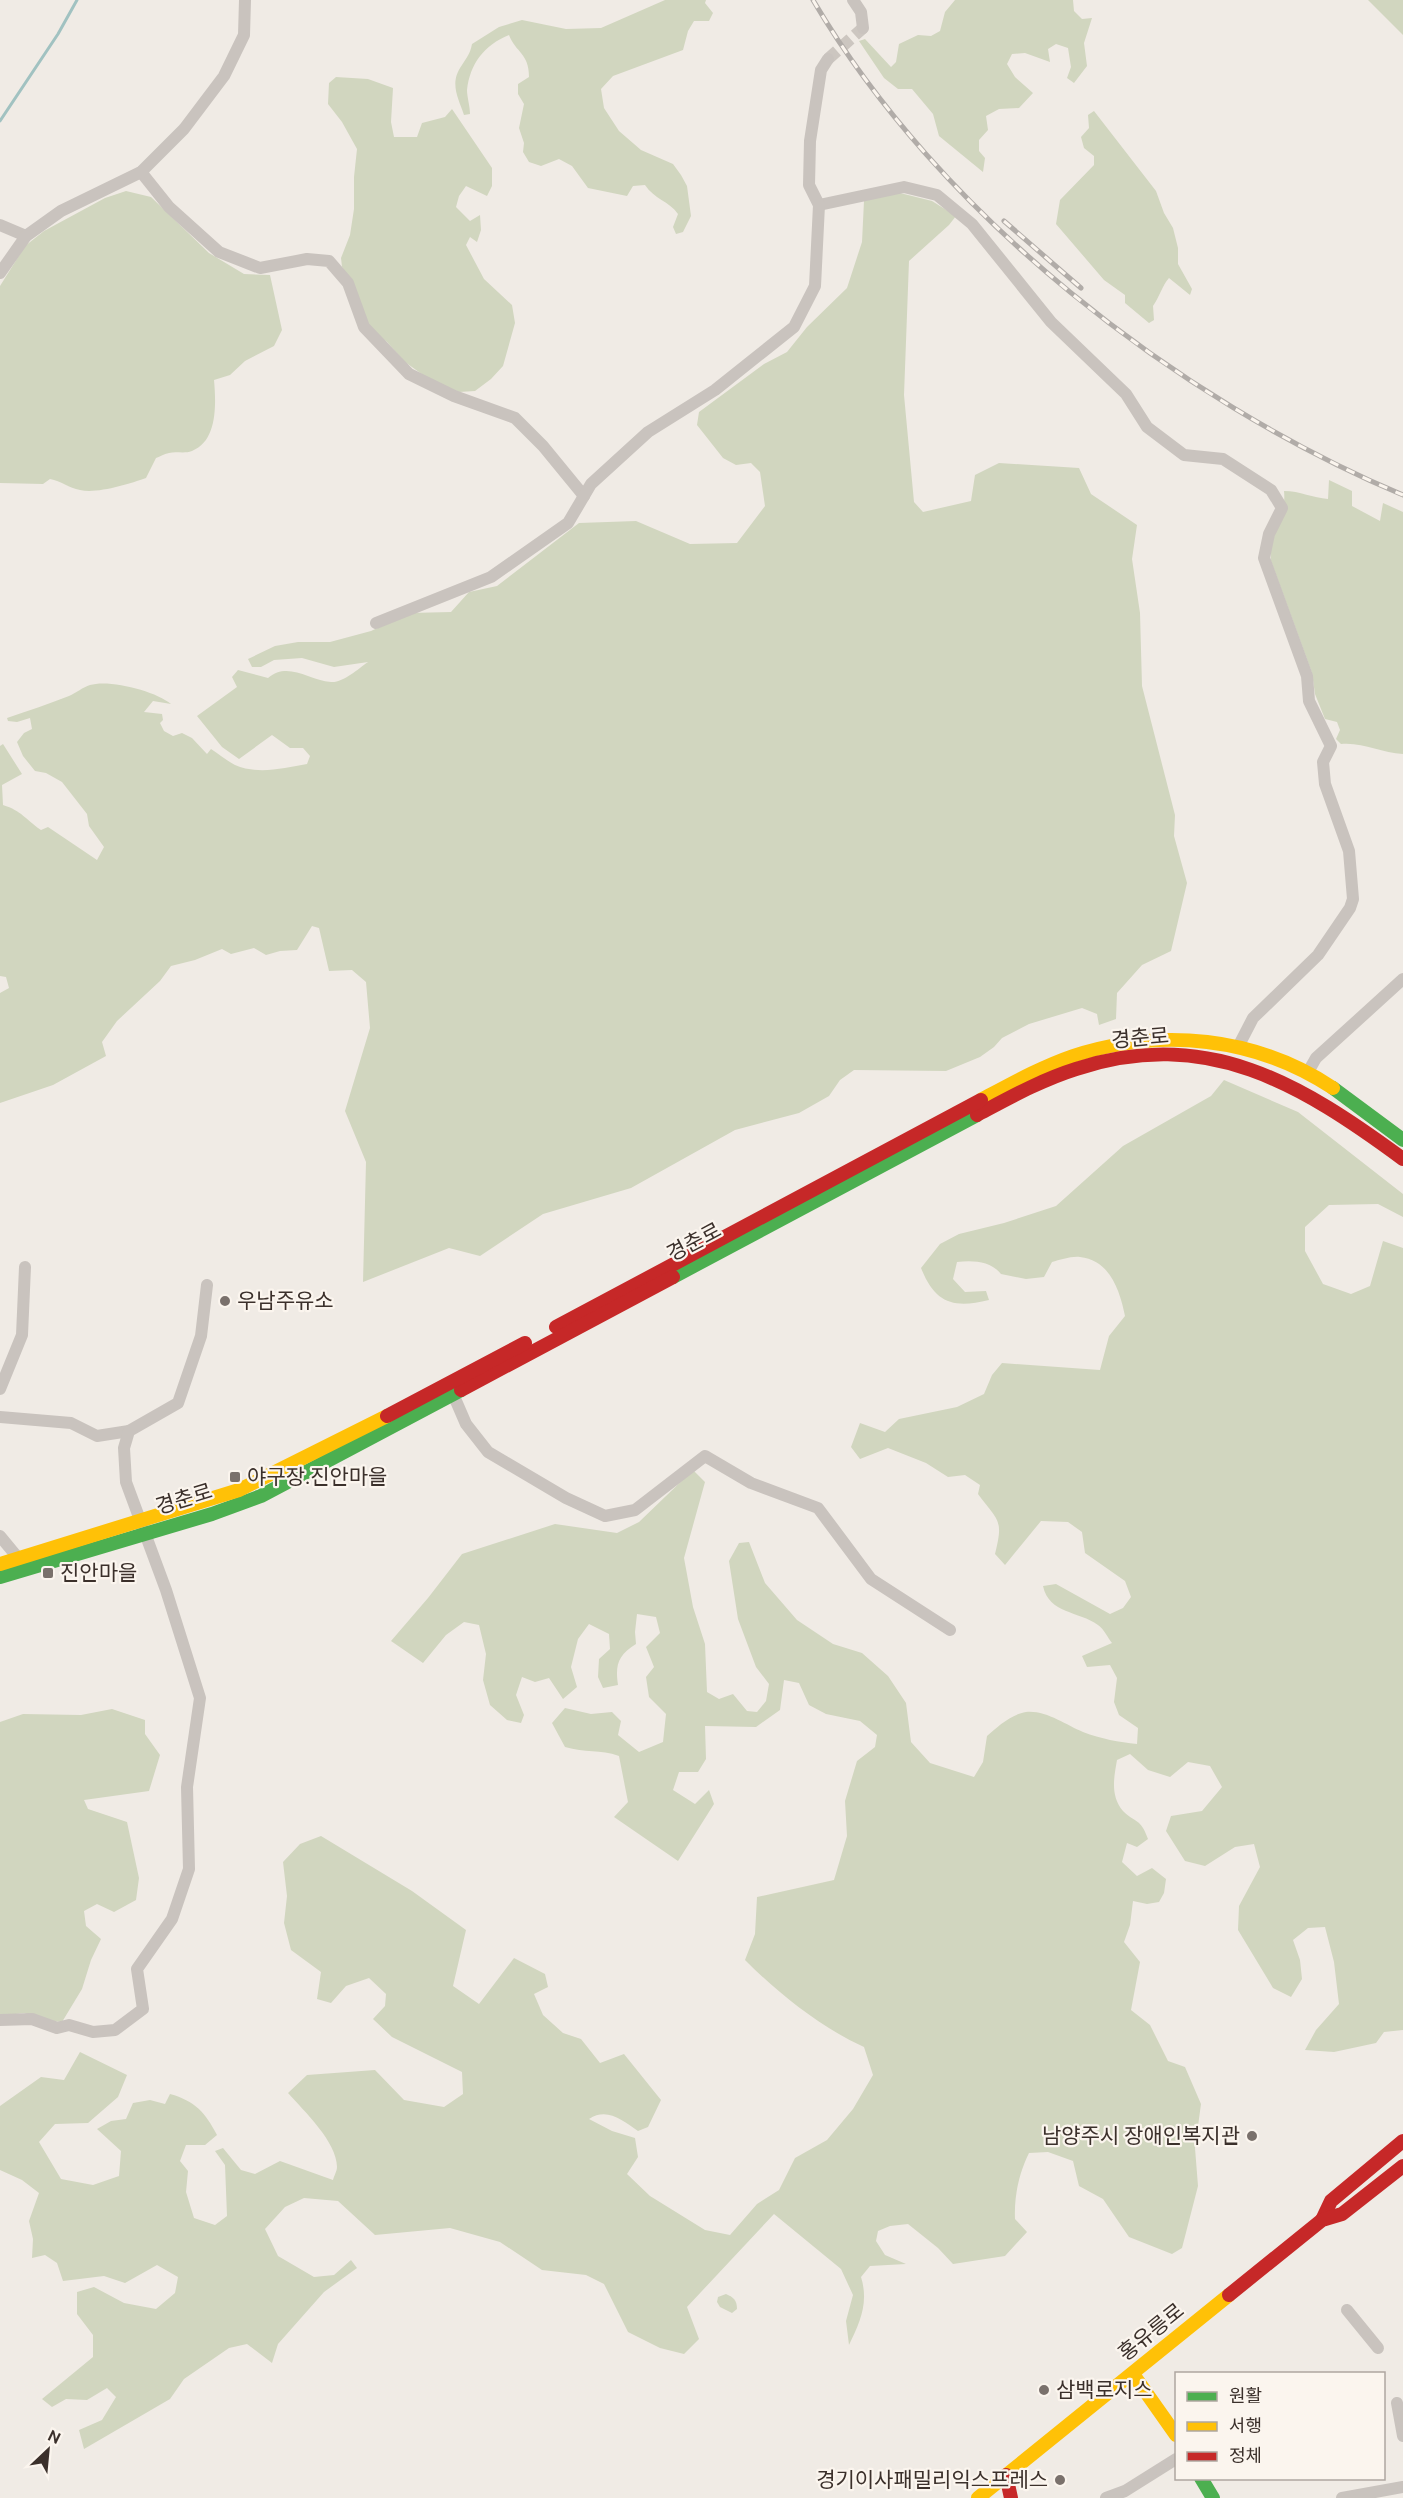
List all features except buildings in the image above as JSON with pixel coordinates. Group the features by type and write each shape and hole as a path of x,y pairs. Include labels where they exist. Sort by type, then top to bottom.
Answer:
{"street":[{"path":"0,273 26,236 61,211 141,172 184,129 224,76 244,34 245,0"},
{"path":"853,0 861,12 863,27"},
{"path":"376,623 491,577 567,524 591,484 648,432 715,390 794,327 815,286 819,205 809,185 810,141 821,70 828,59"},
{"path":"141,172 170,207 219,252 260,268 308,259 329,261 348,283 364,327 409,374 454,396 515,418 543,446 584,496"},
{"path":"819,205 903,187 938,195 972,224 1051,322 1126,394 1147,428 1184,454 1223,459 1271,490 1282,508 1269,534 1264,558 1308,675 1309,701 1331,746 1323,762 1325,784 1349,851 1353,899 1350,908 1318,955 1253,1018 1239,1047"},
{"path":"0,225 26,236"},
{"path":"1308,1072 1316,1059 1402,982"},
{"name":"경춘로","path":"0,1577 142,1528 239,1490 324,1449 1029,1074 1081,1053 1130,1043 1172,1041 1239,1047 1286,1061 1308,1072 1357,1103 1403,1140"},
{"name":"경춘로","path":"0,1564 142,1528 212,1514 261,1496 1026,1089 1079,1068 1125,1057 1168,1054 1219,1059 1247,1066 1272,1074 1329,1106 1403,1159"},
{"path":"0,1389 22,1335 24,1267"},
{"path":"0,1417 71,1423 98,1436 129,1431 178,1403 201,1336 207,1285"},
{"path":"453,1394 466,1424 489,1452 566,1498 605,1516 635,1510 705,1456 751,1482 818,1508 871,1579 950,1630"},
{"path":"0,2020 32,2019 57,2028 69,2025 93,2032 115,2030 142,2009 136,1970 172,1919 189,1869 187,1787 200,1698 166,1590 126,1482 124,1448 129,1431"},
{"path":"0,1536 19,1558"},
{"name":"홍유릉로","path":"1322,2220 1331,2201 1403,2141"},
{"name":"홍유릉로","path":"978,2498 1322,2220 1342,2214 1403,2166"},
{"path":"1347,2310 1378,2348"},
{"path":"1133,2374 1175,2434"},
{"path":"1385,2406 1400,2403 1403,2436"},
{"path":"1106,2498 1125,2490 1175,2459"},
{"path":"1006,2475 1011,2498"},
{"path":"1203,2480 1213,2498"},
{"path":"1341,2498 1403,2487"}],"green space":[{"path":"665,0 706,0 705,3 713,13 709,21 694,21 688,31 683,50 613,76 601,89 604,108 619,131 641,150 673,164 687,186 691,216 683,232 676,234 673,227 678,214 645,185 633,186 627,196 588,188 572,166 559,159 541,166 529,162 523,152 524,143 519,128 524,104 518,94 518,84 529,77 528,69 525,58 509,35 492,44 480,56 471,72 467,90 470,114 464,115 455,84 458,72 472,44 499,27 522,20 566,29 601,28"},
{"path":"955,0 1073,0 1074,11 1082,19 1092,18 1084,43 1087,66 1074,83 1067,78 1071,67 1068,48 1056,44 1048,49 1050,62 1025,53 1012,54 1007,64 1015,77 1033,93 1019,108 999,109 986,116 988,130 979,140 979,151 985,158 983,172 939,136 933,114 912,89 898,89 884,78 859,41 865,39 891,67 896,62 899,44 918,35 931,36 940,31 945,12"},
{"path":"1368,0 1403,0 1403,35"},
{"path":"336,77 368,79 393,88 391,122 394,137 417,137 422,123 445,117 452,109 492,168 492,186 487,196 466,186 459,196 456,207 470,221 480,215 481,230 477,242 470,237 466,245 484,279 512,305 515,323 503,366 475,391 459,392 430,380 405,362 387,342 370,329 355,287 342,267 341,258 350,235 354,209 357,149 342,122 328,104 329,83"},
{"path":"1094,111 1156,191 1164,213 1173,228 1178,248 1178,264 1192,289 1190,295 1169,278 1153,306 1154,320 1149,323 1125,303 1125,295 1104,280 1056,224 1060,200 1094,165 1094,156 1084,148 1081,137 1089,128 1088,115"},
{"path":"126,191 151,197 209,253 244,274 270,275 282,330 274,346 245,361 230,375 214,380 215,410 207,439 192,451 172,452 156,458 146,478 95,491 76,489 50,479 43,484 0,483 0,286 25,246 44,231 105,198"},
{"path":"896,192 932,201 956,216 909,261 904,395 914,502 923,512 971,501 975,475 999,463 1079,468 1091,494 1137,525 1132,559 1140,613 1142,686 1175,815 1174,836 1187,883 1171,951 1142,965 1117,993 1116,1019 1099,1025 1097,1014 1082,1008 1029,1024 1002,1038 980,1057 946,1071 854,1070 840,1080 829,1096 799,1113 735,1130 631,1188 543,1214 480,1256 449,1248 363,1282 366,1162 345,1111 370,1028 366,982 352,970 329,971 319,928 312,926 297,950 266,955 254,948 231,954 222,949 195,960 171,966 160,981 117,1021 102,1042 106,1056 53,1085 0,1103 0,993 9,988 6,977 0,976 0,746 3,744 22,774 2,785 3,805 19,813 41,830 48,827 97,860 104,847 89,826 87,814 62,782 46,773 35,771 23,756 17,742 24,733 32,729 30,718 17,722 8,721 7,718 69,696 90,685 120,685 155,695 171,704 153,701 144,712 162,714 163,720 160,723 164,731 173,736 182,733 192,738 207,754 211,749 235,765 253,770 271,770 307,764 310,756 303,748 290,748 272,735 239,759 222,747 197,716 237,687 232,677 238,670 268,678 276,673 291,671 323,681 336,682 368,662 334,667 302,658 274,660 261,667 252,667 248,659 275,646 298,642 330,642 371,631 410,613 451,612 469,592 497,586 579,523 636,521 690,544 737,543 765,506 760,472 751,463 736,465 723,458 697,425 699,412 764,364 787,352 807,327 847,288 862,242 864,201"},
{"path":"1329,480 1352,491 1352,506 1380,521 1383,503 1403,512 1403,754 1341,744 1336,739 1340,730 1337,722 1325,719 1315,694 1312,673 1271,561 1272,541 1283,510 1284,491 1328,499"},
{"path":"1224,1080 1298,1112 1403,1194 1403,1217 1378,1204 1329,1205 1305,1227 1305,1251 1323,1284 1351,1294 1370,1286 1383,1241 1403,1248 1403,2030 1384,2032 1376,2043 1334,2052 1305,2050 1316,2030 1339,2004 1334,1962 1325,1927 1308,1928 1293,1940 1300,1960 1302,1979 1291,1997 1273,1988 1238,1930 1239,1906 1260,1867 1254,1844 1235,1847 1205,1866 1185,1861 1166,1831 1171,1816 1202,1811 1222,1787 1210,1766 1188,1762 1170,1777 1148,1770 1130,1754 1117,1760 1114,1780 1116,1799 1123,1811 1140,1824 1148,1839 1137,1847 1127,1843 1122,1862 1137,1876 1152,1868 1166,1879 1164,1893 1159,1902 1147,1904 1133,1901 1130,1925 1124,1942 1140,1962 1131,2010 1150,2025 1168,2061 1185,2067 1201,2104 1195,2148 1198,2186 1182,2248 1172,2254 1129,2237 1103,2199 1079,2186 1073,2161 1048,2152 1029,2153 1022,2169 1015,2202 1015,2219 1027,2232 1005,2256 953,2264 938,2248 908,2224 890,2226 878,2231 876,2241 885,2255 906,2264 870,2266 861,2277 864,2304 849,2345 846,2321 853,2295 841,2269 774,2214 687,2307 699,2339 684,2354 660,2348 628,2332 604,2284 586,2275 542,2270 500,2242 450,2228 375,2235 338,2201 304,2198 285,2207 265,2229 278,2256 314,2277 334,2275 351,2260 357,2268 324,2292 278,2344 272,2363 247,2344 229,2348 184,2379 170,2399 84,2449 79,2430 102,2420 116,2397 107,2388 87,2400 66,2399 52,2407 42,2399 93,2357 93,2335 77,2314 77,2292 94,2287 124,2303 156,2309 175,2293 178,2277 157,2265 125,2283 104,2276 63,2281 57,2263 45,2255 32,2258 33,2239 29,2221 39,2193 22,2180 0,2170 0,2106 41,2077 64,2080 80,2052 127,2075 118,2097 88,2123 55,2124 39,2142 61,2179 93,2185 119,2176 121,2151 97,2129 111,2121 126,2119 133,2103 150,2100 165,2104 170,2094 186,2100 198,2108 217,2135 205,2145 186,2145 180,2161 188,2171 186,2192 194,2218 215,2225 227,2216 225,2165 215,2151 223,2148 241,2170 255,2174 280,2161 333,2180 337,2167 332,2147 288,2093 307,2075 375,2070 404,2100 444,2107 463,2094 462,2072 392,2037 373,2019 385,2006 386,1994 369,1978 346,1986 331,2003 317,1999 321,1972 291,1950 284,1923 287,1896 283,1862 300,1844 321,1836 412,1891 466,1930 453,1986 479,2004 514,1958 545,1974 548,1987 534,1994 543,2015 563,2033 581,2039 600,2063 624,2054 661,2100 648,2127 638,2131 614,2116 602,2114 589,2119 612,2131 635,2138 638,2157 627,2174 650,2196 705,2230 730,2235 757,2204 779,2190 795,2158 827,2140 853,2109 873,2075 864,2047 832,2030 801,2009 745,1960 755,1934 757,1897 834,1880 847,1836 845,1801 857,1761 875,1747 877,1735 860,1721 826,1714 809,1705 799,1683 784,1680 780,1710 756,1727 705,1726 706,1759 698,1772 679,1772 673,1790 695,1804 709,1790 714,1804 678,1861 614,1817 628,1802 619,1756 565,1747 552,1723 565,1708 591,1714 612,1712 621,1721 618,1735 639,1752 663,1742 666,1714 649,1697 646,1677 654,1667 646,1647 660,1633 656,1617 637,1614 636,1644 625,1652 619,1661 618,1685 603,1688 598,1677 599,1659 610,1649 609,1634 589,1624 578,1639 571,1667 577,1687 563,1699 549,1678 535,1682 522,1677 516,1695 524,1715 521,1723 507,1720 490,1705 483,1680 486,1654 479,1625 464,1622 446,1635 423,1663 391,1641 462,1554 555,1524 617,1533 639,1522 693,1470 705,1482 684,1558 693,1607 705,1644 707,1692 719,1699 733,1694 747,1711 757,1712 766,1701 769,1684 756,1667 738,1619 729,1561 739,1543 749,1542 765,1583 797,1620 833,1644 862,1653 888,1676 906,1703 911,1742 930,1763 974,1777 983,1762 987,1736 1010,1718 1026,1712 1041,1713 1096,1737 1137,1744 1138,1728 1119,1715 1114,1702 1117,1678 1110,1665 1087,1667 1082,1656 1112,1643 1098,1625 1051,1602 1043,1586 1056,1584 1110,1614 1123,1608 1131,1597 1125,1581 1085,1553 1082,1532 1068,1522 1041,1521 1005,1565 995,1554 999,1527 995,1516 978,1494 980,1485 965,1475 948,1477 926,1463 888,1448 860,1459 851,1447 860,1423 885,1432 899,1419 957,1407 984,1394 992,1375 1002,1363 1100,1370 1109,1336 1125,1316 1112,1278 1099,1264 1080,1257 1069,1258 1052,1262 1044,1277 1026,1279 1001,1274 992,1266 981,1262 957,1262 953,1279 965,1292 986,1291 989,1300 965,1304 955,1303 939,1296 926,1280 921,1268 940,1244 959,1234 1004,1223 1056,1206 1123,1146 1211,1096"},
{"path":"112,1709 145,1720 145,1734 160,1755 149,1791 84,1800 88,1809 127,1822 139,1878 136,1900 114,1912 97,1904 84,1911 86,1926 101,1939 91,1960 82,1989 62,2022 49,2021 24,2013 0,2016 0,1722 23,1714 81,1715"},
{"path":"726,2294 736,2303 737,2309 732,2313 720,2307 717,2302 718,2297"}],"waterway":[{"path":"0,121 58,34 77,0"}],"tunnel":[{"path":"828,59 863,28"}],"railway":[{"path":"813,0 865,79 926,155 995,226 1070,292 1150,353 1233,407 1318,455 1403,495"},
{"path":"1004,221 1081,288"}],"traffic: fast":[{"path":"1333,1088 1403,1140"},
{"path":"673,1277 977,1115"},
{"path":"0,1577 212,1514 261,1496 461,1390"},
{"path":"1202,2480 1213,2498"}],"traffic: slow":[{"path":"981,1100 1073,1056 1106,1047 1174,1040 1207,1042 1272,1057 1333,1088"},
{"path":"0,1564 239,1490 387,1416"},
{"path":"978,2498 1229,2295"},
{"path":"1133,2374 1175,2434"}],"traffic: jam":[{"path":"977,1115 1063,1073 1123,1057 1168,1054 1210,1059 1250,1070 1289,1086 1327,1107 1403,1159"},
{"path":"556,1327 981,1100"},
{"path":"461,1390 673,1277"},
{"path":"387,1416 525,1343"},
{"path":"1322,2220 1331,2201 1403,2141"},
{"path":"1229,2295 1322,2220 1342,2214 1403,2166"},
{"path":"1006,2475 1011,2498"}],"place":[{"name":"우남주유소","path":"225,1301"},
{"name":"야구장.진안마을","path":"235,1477"},
{"name":"진안마을","path":"48,1573"},
{"name":"남양주시 장애인복지관","path":"1252,2136"},
{"name":"삼백로지스","path":"1044,2390"},
{"name":"경기이사패밀리익스프레스","path":"1060,2480"}]}
